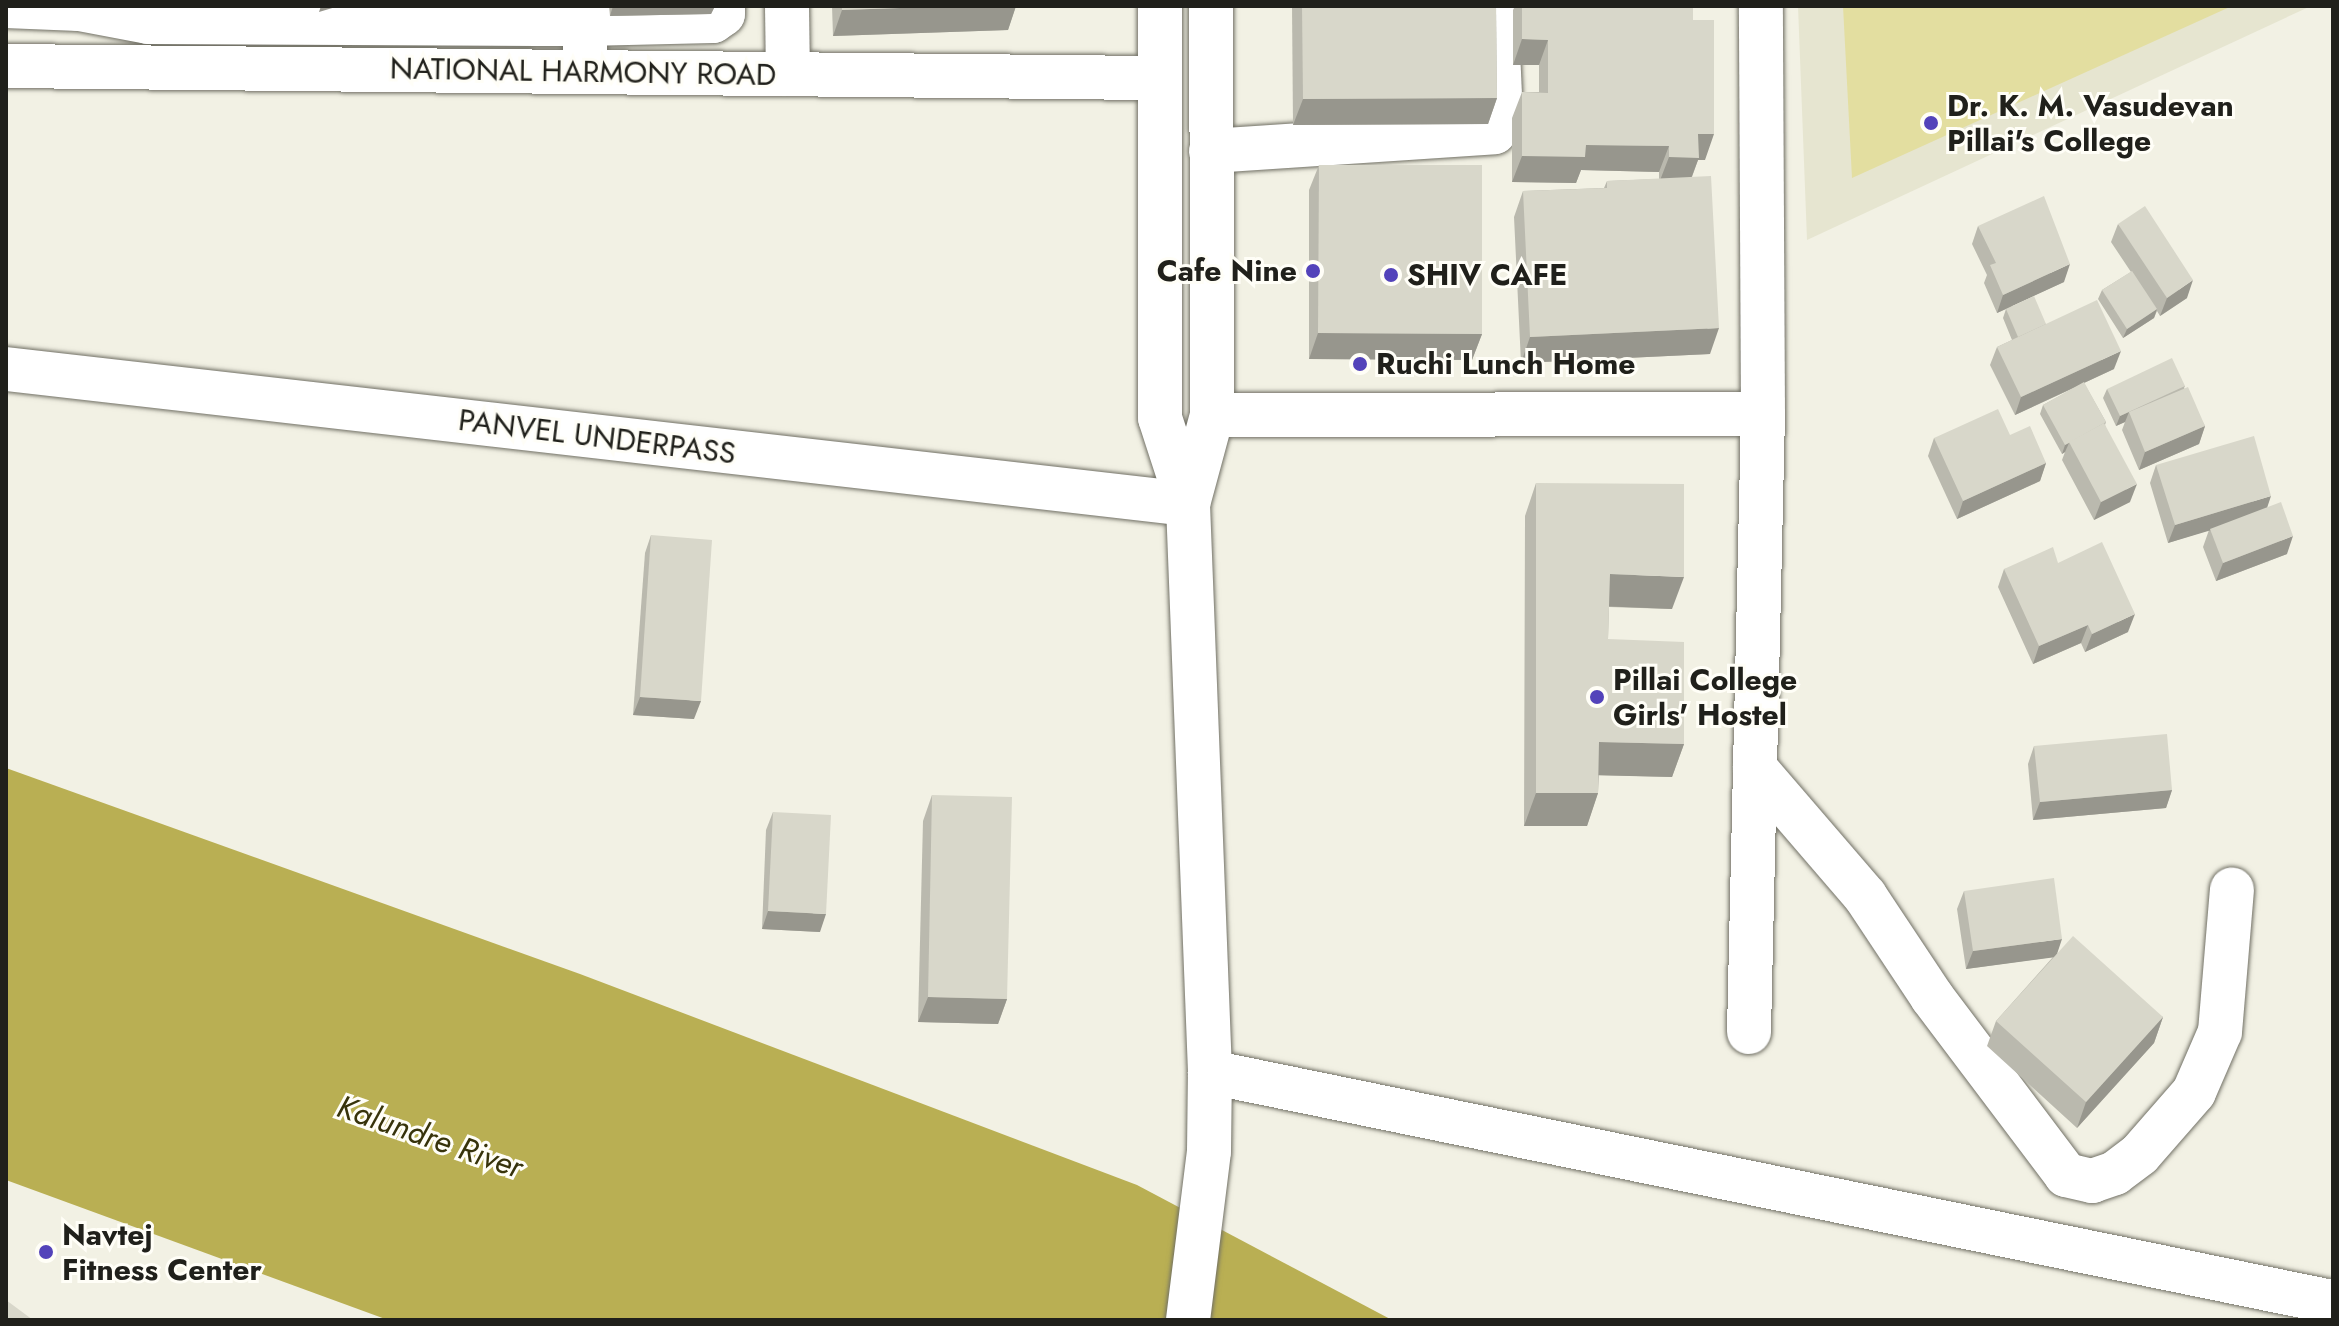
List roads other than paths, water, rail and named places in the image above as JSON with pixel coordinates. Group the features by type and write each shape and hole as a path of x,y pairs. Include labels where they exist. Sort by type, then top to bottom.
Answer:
{"street":[{"path":"6,6 129,12 148,22 274,15 587,15 713,21 723,14 723,6"},
{"path":"787,6 788,74"},
{"path":"1160,6 1160,418 1188,504 1210,1072 1209,1151 1188,1320"},
{"path":"1188,504 1212,415 1211,6"},
{"path":"1211,151 1494,132 1501,117 1496,6"},
{"path":"1749,1032 1763,414 1761,6"},
{"path":"79,8 79,67"},
{"path":"586,72 587,15"},
{"name":"NATIONAL HARMONY ROAD","path":"6,66 1160,78"},
{"name":"PANVEL UNDERPASS","path":"6,369 1188,504"},
{"path":"1212,415 1763,414"},
{"path":"1755,768 1865,896 1932,997 2066,1175 2092,1181 2115,1173 2140,1154 2194,1092 2220,1032 2232,890"},
{"path":"1210,1072 2327,1301 2333,1306"}],"water":[{"name":"Kalundre River","path":"6,768 580,974 1137,1185 1392,1320 388,1320 6,1180"}],"place":[{"name":"Dr. K. M. Vasudevan Pillai's College","path":"1931,123"},
{"name":"Cafe Nine","path":"1313,271"},
{"name":"SHIV CAFE","path":"1391,275"},
{"name":"Ruchi Lunch Home","path":"1360,364"},
{"name":"Pillai College Girls' Hostel","path":"1597,697"},
{"name":"Navtej Fitness Center","path":"46,1252"}]}
